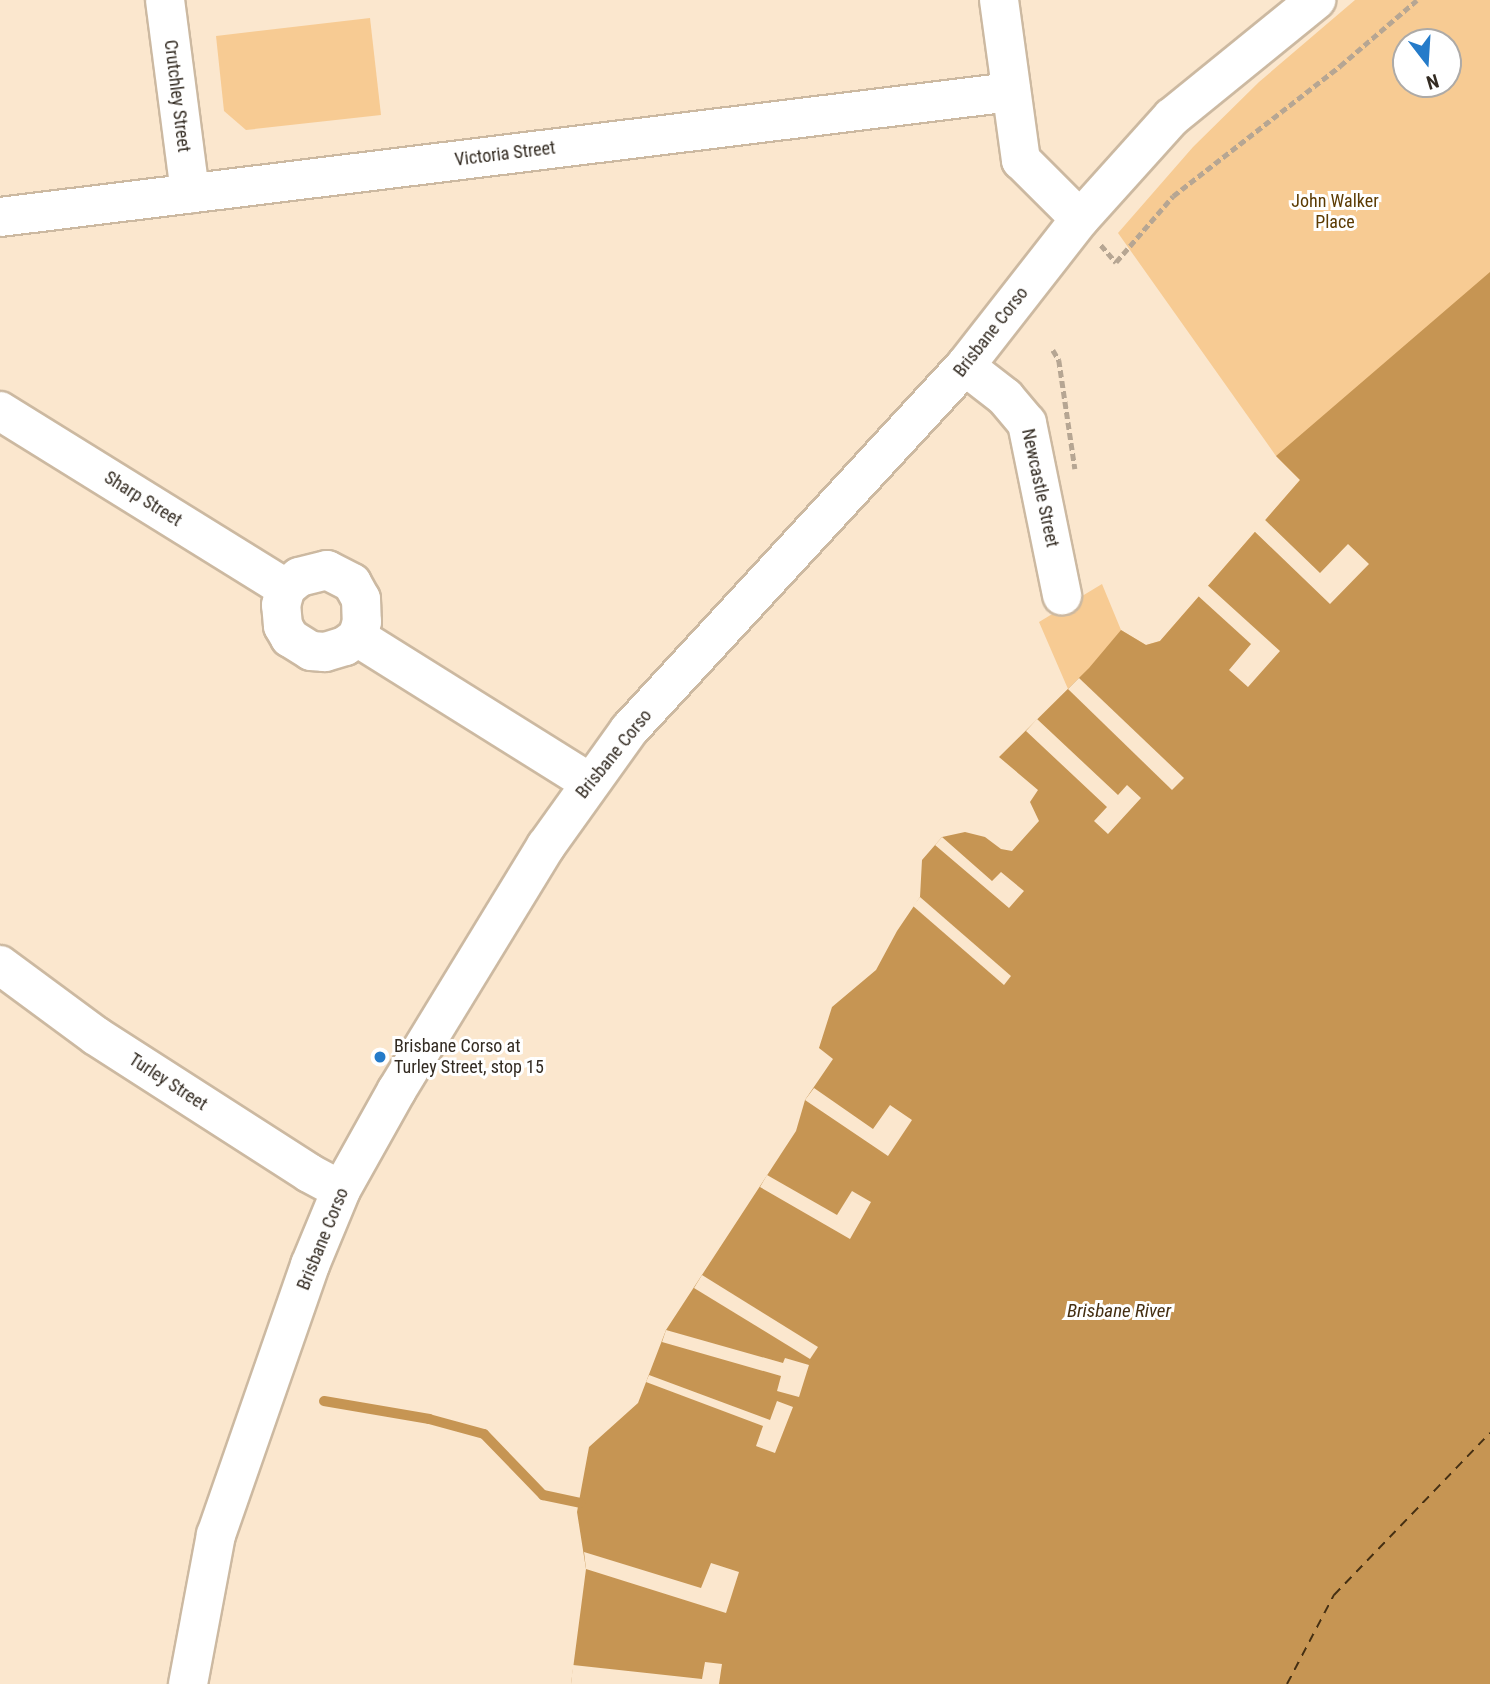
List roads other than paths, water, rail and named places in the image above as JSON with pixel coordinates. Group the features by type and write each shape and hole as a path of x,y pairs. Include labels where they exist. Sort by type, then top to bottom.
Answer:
{"street":[{"name":"Crutchley Street","path":"165,0 190,193"},
{"path":"999,0 1021,160 1091,232"},
{"name":"Brisbane Corso","path":"188,1684 216,1535 310,1265 341,1191 397,1090 546,846 589,782 629,730 1091,232 1172,117 1316,0"},
{"name":"Victoria Street","path":"0,217 1011,92"},
{"name":"Newcastle Street","path":"965,366 1005,397 1027,423 1062,595"},
{"name":"Sharp Street","path":"0,411 286,588"},
{"path":"327,570 341,575 352,583 361,599 363,613 357,637 345,646 325,652 301,648 290,638 283,626 281,605 286,588 313,572 327,570"},
{"path":"357,637 589,782"},
{"name":"Turley Street","path":"0,965 90,1032 341,1191"}],"water":[{"name":"Brisbane River","path":"1490,272 1490,1684 571,1684 586,1569 577,1512 589,1447 638,1403 666,1330 796,1131 805,1100 833,1059 819,1048 832,1007 876,970 897,931 920,897 922,860 942,837 965,832 985,837 1001,849 1012,851 1039,821 1030,802 1038,790 999,757 1089,668 1121,630 1146,645 1160,641 1300,480 1276,456"}],"waterway":[{"path":"324,1401 429,1419 484,1434 543,1495 580,1503"}],"place":[{"name":"Brisbane Corso at Turley Street, stop 15","path":"380,1057"}],"park label":[{"name":"John Walker Place","path":"1335,212"}]}
